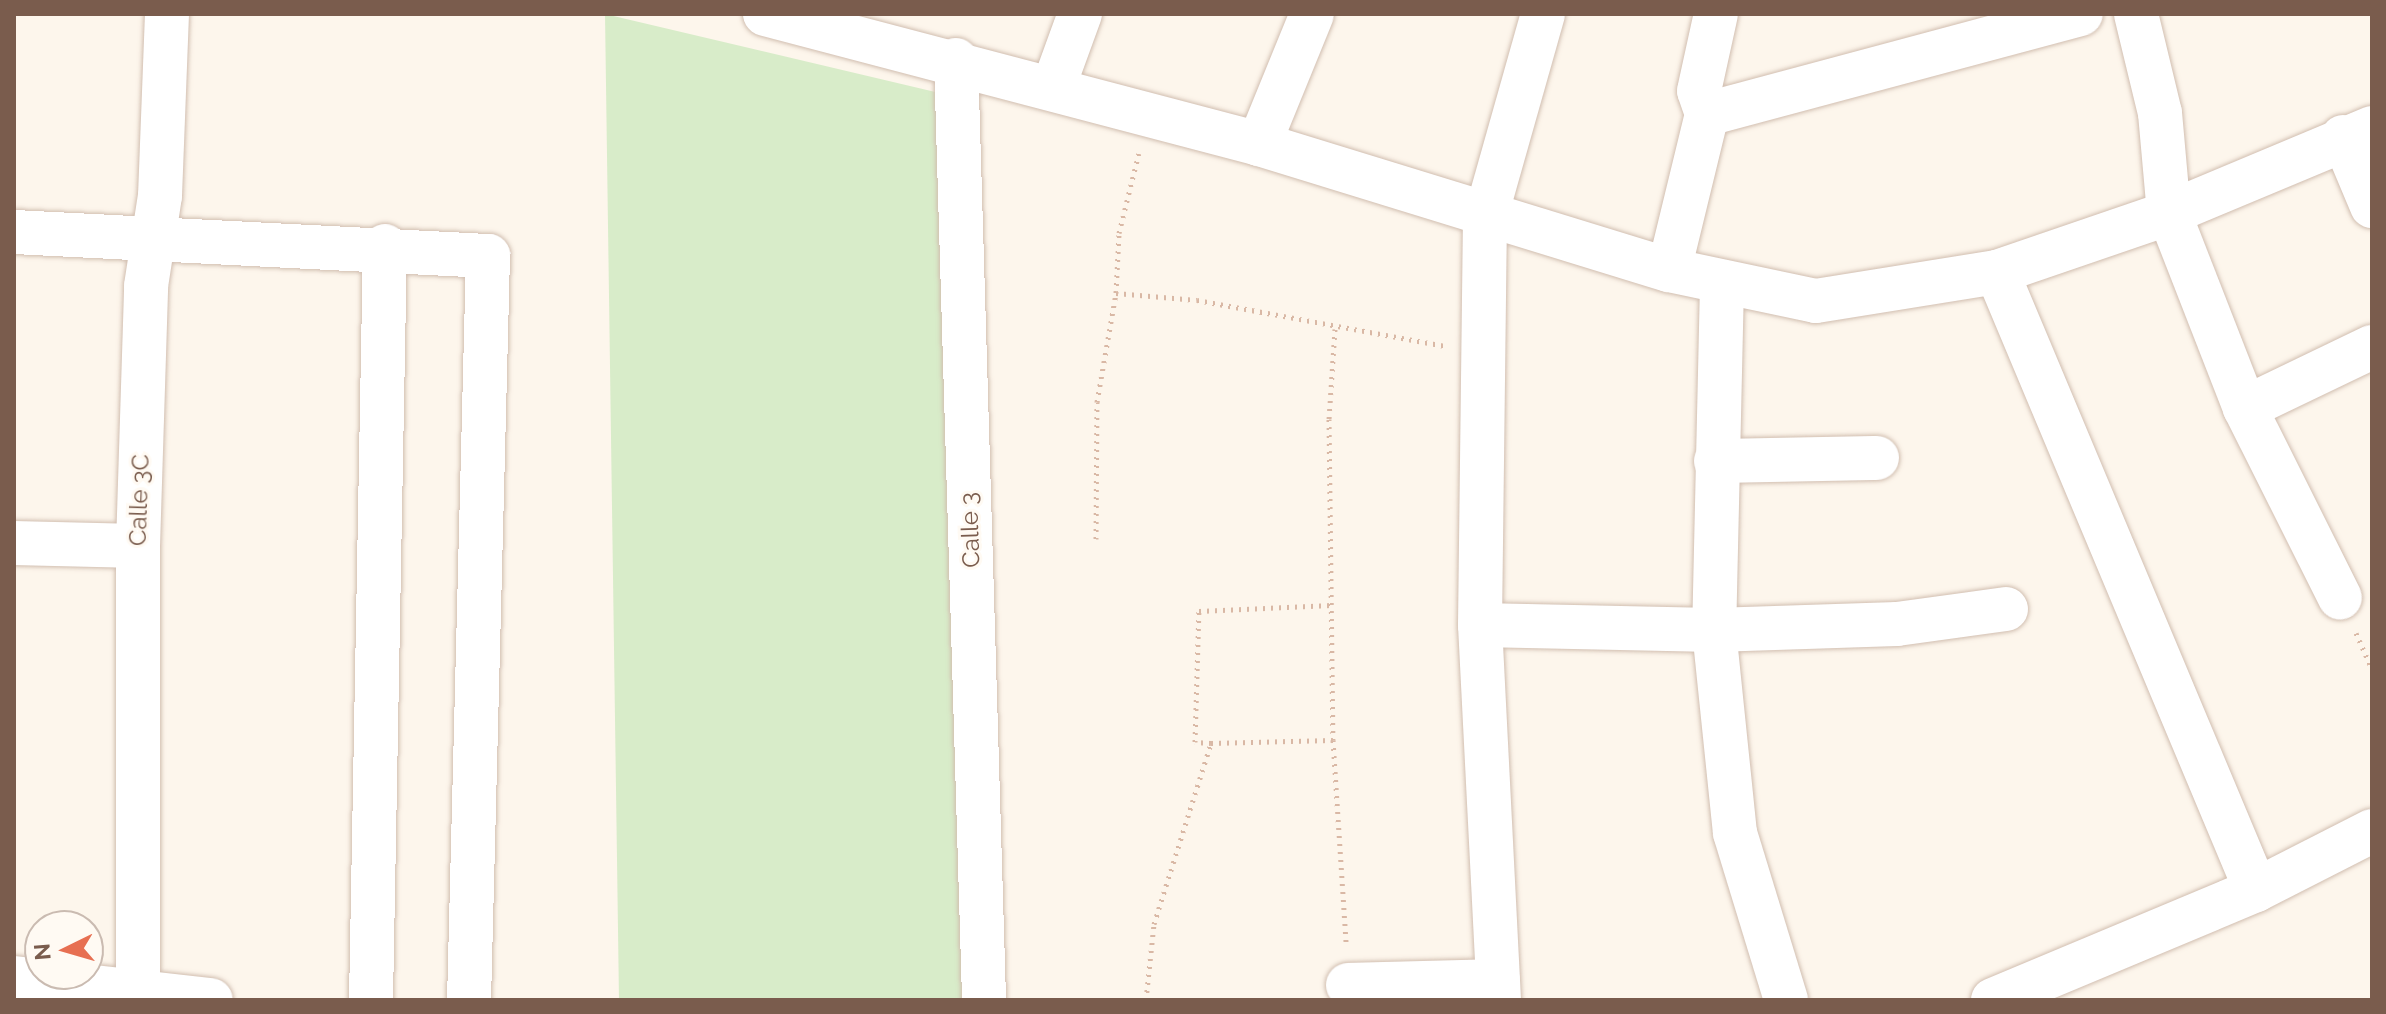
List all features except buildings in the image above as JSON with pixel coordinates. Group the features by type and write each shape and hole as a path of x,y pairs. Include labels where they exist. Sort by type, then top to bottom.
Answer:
{"street":[{"name":"Calle 3C","path":"138,988 138,546 167,14"},
{"path":"765,14 851,23 956,60 1259,144 1485,219 1722,284 1816,301 1997,272 2169,213 2358,132 2372,206"},
{"path":"1053,88 1080,14"},
{"path":"1259,144 1312,14"},
{"path":"1348,985 1499,990 1480,625 1480,352 1485,219 1543,14"},
{"path":"1669,270 1707,114 1699,91 1716,14"},
{"path":"1707,114 2081,14"},
{"path":"2136,14 2160,113 2169,213 2245,408 2340,598"},
{"name":"Calle 3","path":"956,60 984,1000"},
{"path":"14,232 154,234 385,246 488,256 469,1000"},
{"path":"371,1000 385,246"},
{"path":"1997,272 2256,890"},
{"path":"1722,284 1714,630 1735,833 1786,1000"},
{"path":"2245,408 2372,347"},
{"path":"1716,461 1877,458"},
{"path":"14,543 138,546"},
{"path":"1480,625 1714,630 1897,624 2006,609"},
{"path":"1993,1000 2256,890 2372,831"},
{"path":"14,978 138,988 211,1000"}],"path":[{"path":"1096,539 1097,402 1116,293 1119,233 1150,114"},
{"path":"1116,293 1197,300 1335,329 1480,352"},
{"path":"1335,329 1333,740 1348,985"},
{"path":"1332,605 1199,611 1195,742 1333,740"},
{"path":"1146,1000 1154,924 1211,743"}],"green space":[{"path":"605,14 948,95 966,1000 619,1000"}]}
